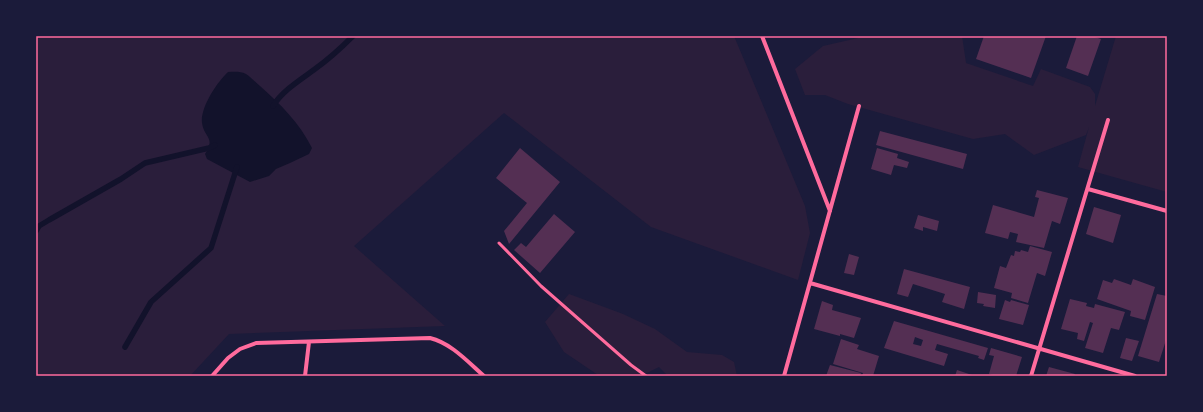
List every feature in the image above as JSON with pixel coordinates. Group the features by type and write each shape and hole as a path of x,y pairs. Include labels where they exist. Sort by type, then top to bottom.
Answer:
{"street":[{"path":"762,36 830,211"},
{"path":"784,376 859,106"},
{"path":"1031,376 1108,120"},
{"path":"1088,189 1167,211"},
{"path":"810,283 1136,376"},
{"path":"212,376 228,358 240,349 256,343 430,338 439,340 479,374 484,376"},
{"path":"305,376 308,342"}],"lane":[{"path":"499,243 541,286 625,360 646,376"}],"shaded area":[{"path":"36,36 734,36 805,206 810,233 798,280 651,227 504,113 354,246 445,326 229,334 190,376 36,376"},
{"path":"860,36 962,36 966,63 1033,86 1041,69 1090,87 1095,94 1095,106 1116,36 1167,36 1167,192 1078,167 1089,127 1086,135 1034,155 1005,134 973,139 848,104 825,95 805,95 795,69 823,46 858,38"},
{"path":"228,72 239,72 246,74 282,107 307,139 312,148 309,154 276,169 269,176 250,182 207,159 205,154 209,141 203,128 202,117 206,103 214,89"},
{"path":"569,294 623,314 655,329 687,352 722,355 734,362 737,376 668,376 659,367 641,376 598,375 564,352 545,322"}],"building":[{"path":"984,36 1046,36 1031,78 976,59"},
{"path":"1077,36 1092,36 1101,39 1088,76 1066,68"},
{"path":"880,131 967,154 963,169 876,145"},
{"path":"520,148 560,182 509,244 504,231 527,203 496,178"},
{"path":"877,148 898,154 897,158 909,162 907,168 894,165 891,175 871,169"},
{"path":"1037,190 1068,198 1060,224 1052,221 1044,248 1016,242 1018,234 1010,232 1008,239 985,233 993,205 1034,217 1039,198 1035,197"},
{"path":"1094,207 1121,215 1113,243 1086,234"},
{"path":"554,214 575,232 540,273 514,250 521,243 526,247"},
{"path":"918,215 939,221 937,231 923,227 923,231 914,228"},
{"path":"1030,246 1052,252 1045,276 1037,273 1028,303 1011,298 1012,293 994,288 1000,266 1006,268 1011,255 1014,256 1015,251 1020,252 1021,250 1028,252"},
{"path":"849,254 859,257 854,275 844,273"},
{"path":"904,269 970,287 964,309 942,302 945,294 913,284 908,297 897,294"},
{"path":"1114,279 1131,285 1133,279 1155,287 1145,320 1130,316 1131,311 1097,299 1103,280 1112,283"},
{"path":"978,292 996,295 995,308 983,306 984,304 977,303"},
{"path":"1157,294 1167,296 1167,337 1159,362 1138,356"},
{"path":"1070,299 1087,303 1086,306 1094,308 1095,304 1125,312 1119,330 1111,328 1103,353 1085,348 1093,323 1090,322 1084,341 1077,339 1078,333 1061,329"},
{"path":"1005,300 1010,302 1011,300 1029,305 1023,325 999,319"},
{"path":"822,301 833,305 832,310 861,318 854,338 814,329"},
{"path":"894,321 988,348 984,360 978,358 979,356 937,344 935,350 948,354 944,366 884,348","holes":["915,337 923,340 921,346 913,344"]},
{"path":"1126,338 1139,341 1132,361 1120,358"},
{"path":"841,339 859,345 857,349 879,356 873,376 862,376 863,373 833,364"},
{"path":"991,348 1022,357 1016,376 996,376 989,374 994,356 989,355"},
{"path":"830,365 861,373 860,376 826,376"},
{"path":"1049,367 1075,374 1074,376 1046,376"},
{"path":"957,370 975,376 955,376"}],"waterway":[{"path":"273,106 281,95 325,61 353,36"},
{"path":"36,231 39,226 121,179 145,163 209,148 215,145"},
{"path":"125,347 151,302 211,248 237,167"}]}
